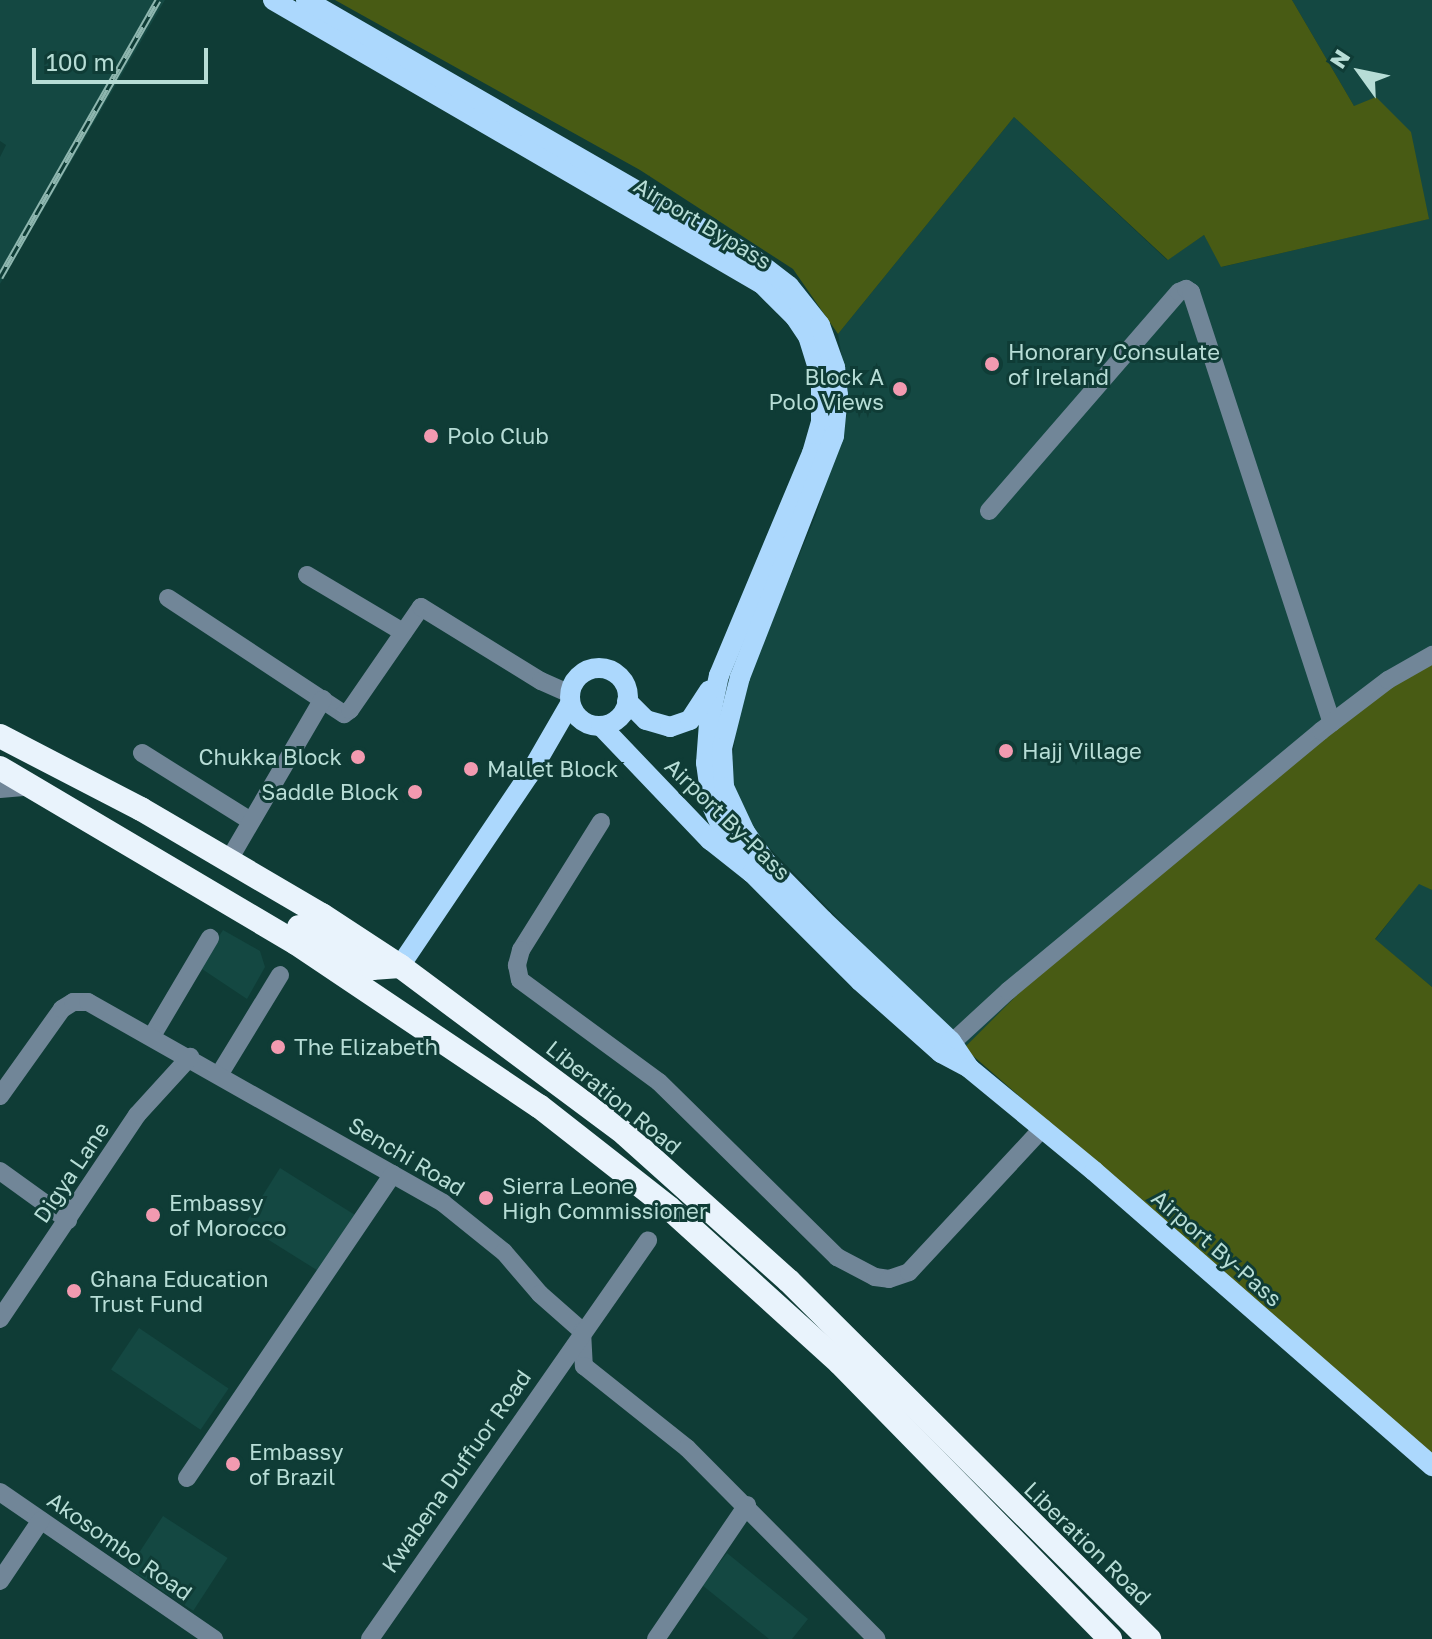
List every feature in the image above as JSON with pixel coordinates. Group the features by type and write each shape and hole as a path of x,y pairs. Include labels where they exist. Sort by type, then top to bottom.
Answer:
{"highway":[{"name":"Liberation Road","path":"0,736 230,858 400,966 625,1134 789,1281 1149,1639"},
{"path":"0,768 296,943 539,1106 669,1208 840,1363 1110,1639"},
{"path":"240,909 251,908 293,924 372,968 400,966"}],"main road":[{"name":"Airport Bypass","path":"273,0 736,268 762,284 795,317 816,356 821,378 821,422 804,475 719,675 709,723 707,786 723,831 760,868"},
{"name":"Airport Bypass","path":"306,0 750,256 789,286 820,325 835,367 838,395 834,436 740,677 722,748 724,787 760,868"},
{"path":"400,966 529,775 584,673 596,668 609,670 620,677 626,688 627,701 618,719 567,736 529,775"},
{"path":"627,701 654,724 679,725 698,711 719,675"},
{"path":"570,699 594,725"},
{"name":"Airport By-Pass","path":"594,725 710,840 760,868 823,920 969,1068 1043,1128 1432,1466"}],"street":[{"path":"989,511 1179,292 1186,289 1191,292 1332,723"},
{"path":"307,575 403,632"},
{"path":"168,598 347,714 418,608 423,607 570,699"},
{"path":"946,1047 1332,723 1388,680 1432,655"},
{"path":"230,858 323,699"},
{"path":"142,753 251,821"},
{"path":"0,789 32,786"},
{"path":"601,822 521,950 517,965 520,980 659,1082 837,1257 875,1277 889,1279 909,1272 1043,1128"},
{"path":"152,1036 210,938"},
{"path":"219,1075 280,975"},
{"name":"Senchi Road","path":"0,1096 52,1020 73,1002 88,1002 103,1008 443,1203 487,1237 540,1294 582,1331"},
{"name":"Digya Lane","path":"0,1319 137,1115 190,1057"},
{"path":"0,1171 68,1220"},
{"path":"187,1478 393,1174"},
{"name":"Kwabena Duffuor Road","path":"370,1639 648,1240"},
{"path":"582,1331 584,1366 687,1448 877,1639"},
{"name":"Akosombo Road","path":"0,1492 214,1639"},
{"path":"656,1639 747,1505"},
{"path":"0,1581 41,1520"}],"shaded area":[{"path":"0,0 165,0 0,284 0,157 6,145 0,141"},
{"path":"1292,0 1432,0 1432,662 1102,910 964,1048 749,827 730,778 740,698 816,515 850,405 838,334 1014,117 1167,260 1204,235 1222,267 1428,219 1354,106"},
{"path":"1419,883 1432,890 1432,987 1375,940"},
{"path":"223,930 260,951 265,967 247,999 199,967"},
{"path":"280,1168 355,1215 319,1271 244,1225"},
{"path":"139,1328 229,1388 201,1430 111,1369"},
{"path":"163,1516 228,1558 193,1611 129,1569"},
{"path":"727,1553 808,1619 792,1639 769,1639 702,1585"}],"green space":[{"path":"335,0 1292,0 1354,106 1376,97 1411,132 1429,219 1221,267 1204,235 1168,260 1014,117 838,334 793,269 640,170"},
{"path":"1432,662 1432,890 1419,884 1375,939 1432,987 1432,1455 964,1048 1102,910 1360,705"}],"railway":[{"path":"0,277 158,0"}],"place":[{"name":"Honorary Consulate of Ireland","path":"992,364"},
{"name":"Block A Polo Views","path":"900,389"},
{"name":"Polo Club","path":"431,436"},
{"name":"Hajj Village","path":"1006,751"},
{"name":"Chukka Block","path":"358,757"},
{"name":"Mallet Block","path":"471,769"},
{"name":"Saddle Block","path":"415,792"},
{"name":"The Elizabeth","path":"278,1047"},
{"name":"Sierra Leone High Commissioner","path":"486,1198"},
{"name":"Embassy of Morocco","path":"153,1215"},
{"name":"Ghana Education Trust Fund","path":"74,1291"},
{"name":"Embassy of Brazil","path":"233,1464"}]}
